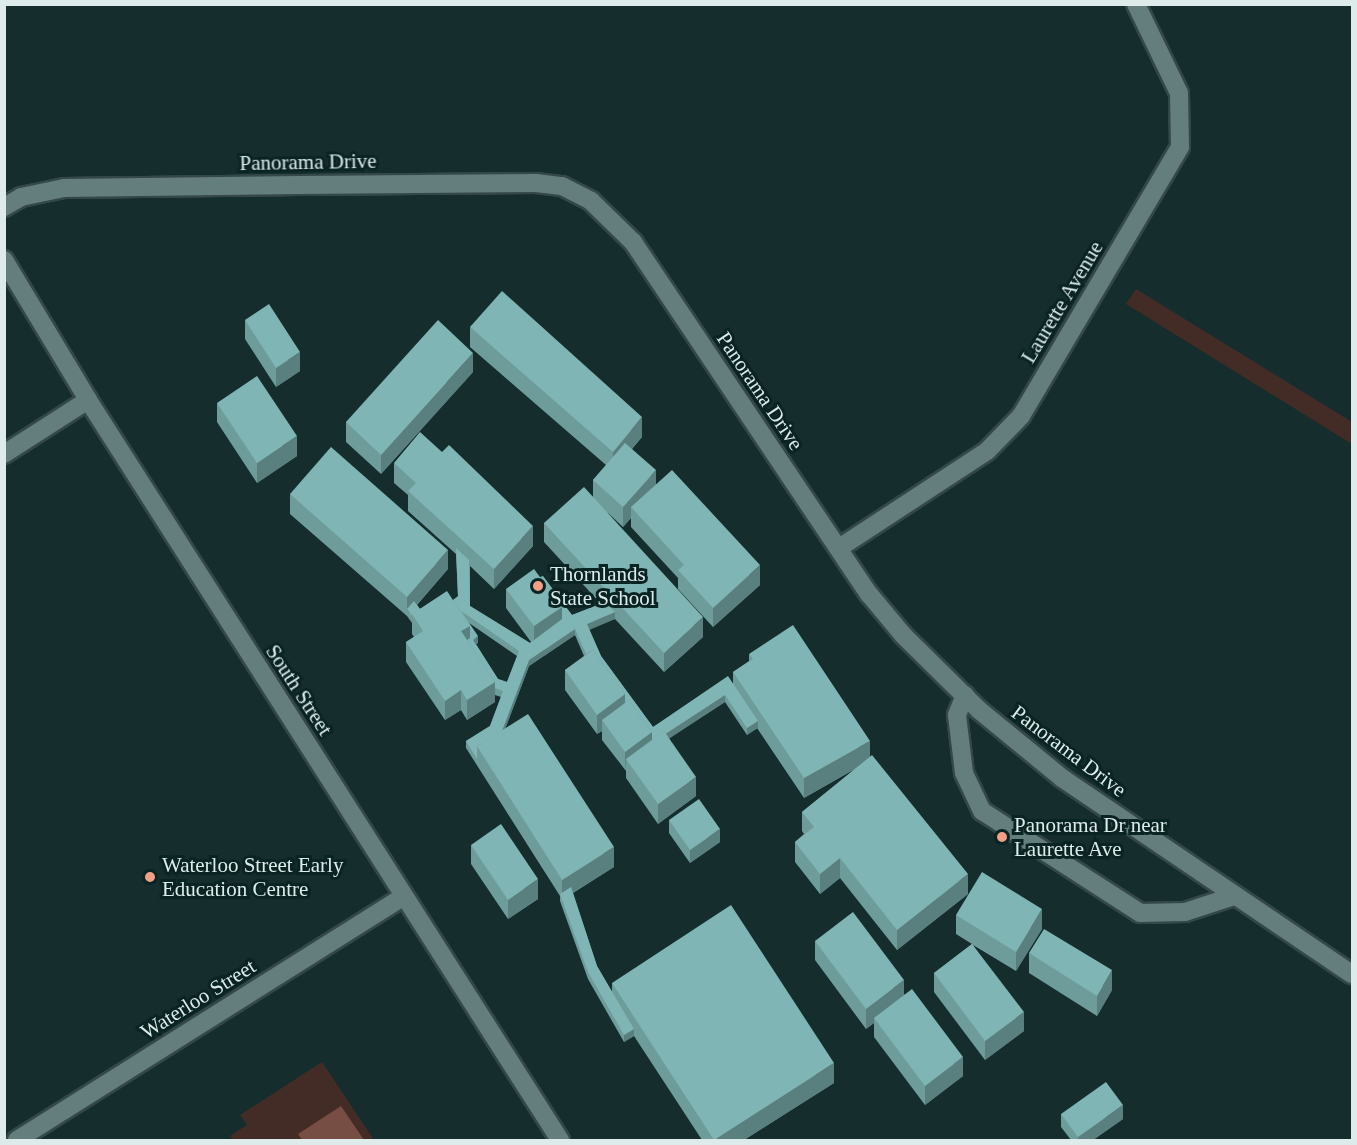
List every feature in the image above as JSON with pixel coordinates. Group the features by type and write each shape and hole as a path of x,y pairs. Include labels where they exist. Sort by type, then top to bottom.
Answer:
{"street":[{"name":"Laurette Avenue","path":"839,548 987,451 1021,416 1180,147 1179,93 1137,4"},
{"name":"Panorama Drive","path":"4,207 21,197 64,188 562,186 591,201 633,242 839,548 903,635 964,695 1062,778 1353,974"},
{"name":"South Street","path":"4,260 88,400 560,1140"},
{"path":"4,454 88,400"},
{"path":"964,695 957,715 964,773 982,811 1140,913 1185,912 1234,896"},
{"name":"Waterloo Street","path":"17,1140 404,896"}],"shaded area":[{"path":"1136,289 1352,422 1352,444 1126,304"},
{"path":"322,1062 374,1140 233,1140 230,1136 247,1125 240,1115"},
{"path":"341,1106 364,1140 302,1140 298,1134"}],"building":[{"path":"502,291 642,417 613,452 470,327"},
{"path":"269,304 300,352 276,368 245,320"},
{"path":"438,320 473,353 381,455 346,422"},
{"path":"257,376 297,436 257,463 217,403"},
{"path":"420,432 442,452 449,445 533,526 494,569 408,491 416,483 394,463"},
{"path":"625,443 656,470 623,507 593,480"},
{"path":"331,447 448,550 407,597 290,494"},
{"path":"672,470 760,565 713,608 678,570 684,565 631,507"},
{"path":"584,487 703,617 664,653 544,523"},
{"path":"456,548 469,560 470,606 530,643 562,619 562,607 540,577 543,576 572,615 605,602 615,612 587,624 601,656 653,727 728,676 758,721 747,728 725,695 652,740 652,732 629,700 625,703 625,694 593,650 586,654 575,629 529,660 502,731 477,746 477,759 466,741 490,726 503,691 495,688 495,682 467,640 470,638 470,626 453,600 458,596","holes":["461,611 519,651 507,682 498,679 473,640 478,636"]},
{"path":"534,569 562,607 534,626 506,589"},
{"path":"447,591 470,626 461,631 495,682 467,700 461,690 445,701 406,642 423,631 412,614"},
{"path":"414,601 420,609 412,616 407,609"},
{"path":"793,625 870,741 804,778 733,672 753,659 749,654"},
{"path":"593,650 625,694 597,715 565,670"},
{"path":"629,700 652,732 625,752 602,720"},
{"path":"528,714 614,847 562,880 477,746"},
{"path":"664,731 696,777 658,804 626,759"},
{"path":"872,755 968,874 897,930 840,858 820,874 795,842 814,827 802,812"},
{"path":"699,799 720,829 690,850 669,820"},
{"path":"501,824 538,879 508,900 471,845"},
{"path":"982,872 1042,909 1016,952 956,915"},
{"path":"571,887 597,966 634,1029 624,1035 588,972 560,894"},
{"path":"731,905 834,1063 714,1140 612,983"},
{"path":"853,912 904,980 866,1009 815,941"},
{"path":"1044,929 1112,970 1097,996 1029,953"},
{"path":"972,944 1024,1012 985,1041 934,973"},
{"path":"912,989 963,1057 925,1086 874,1018"},
{"path":"1106,1082 1123,1105 1078,1137 1061,1114"}],"place":[{"name":"Thornlands State School","path":"538,586"},
{"name":"Panorama Dr near Laurette Ave","path":"1002,837"},
{"name":"Waterloo Street Early Education Centre","path":"150,877"}]}
